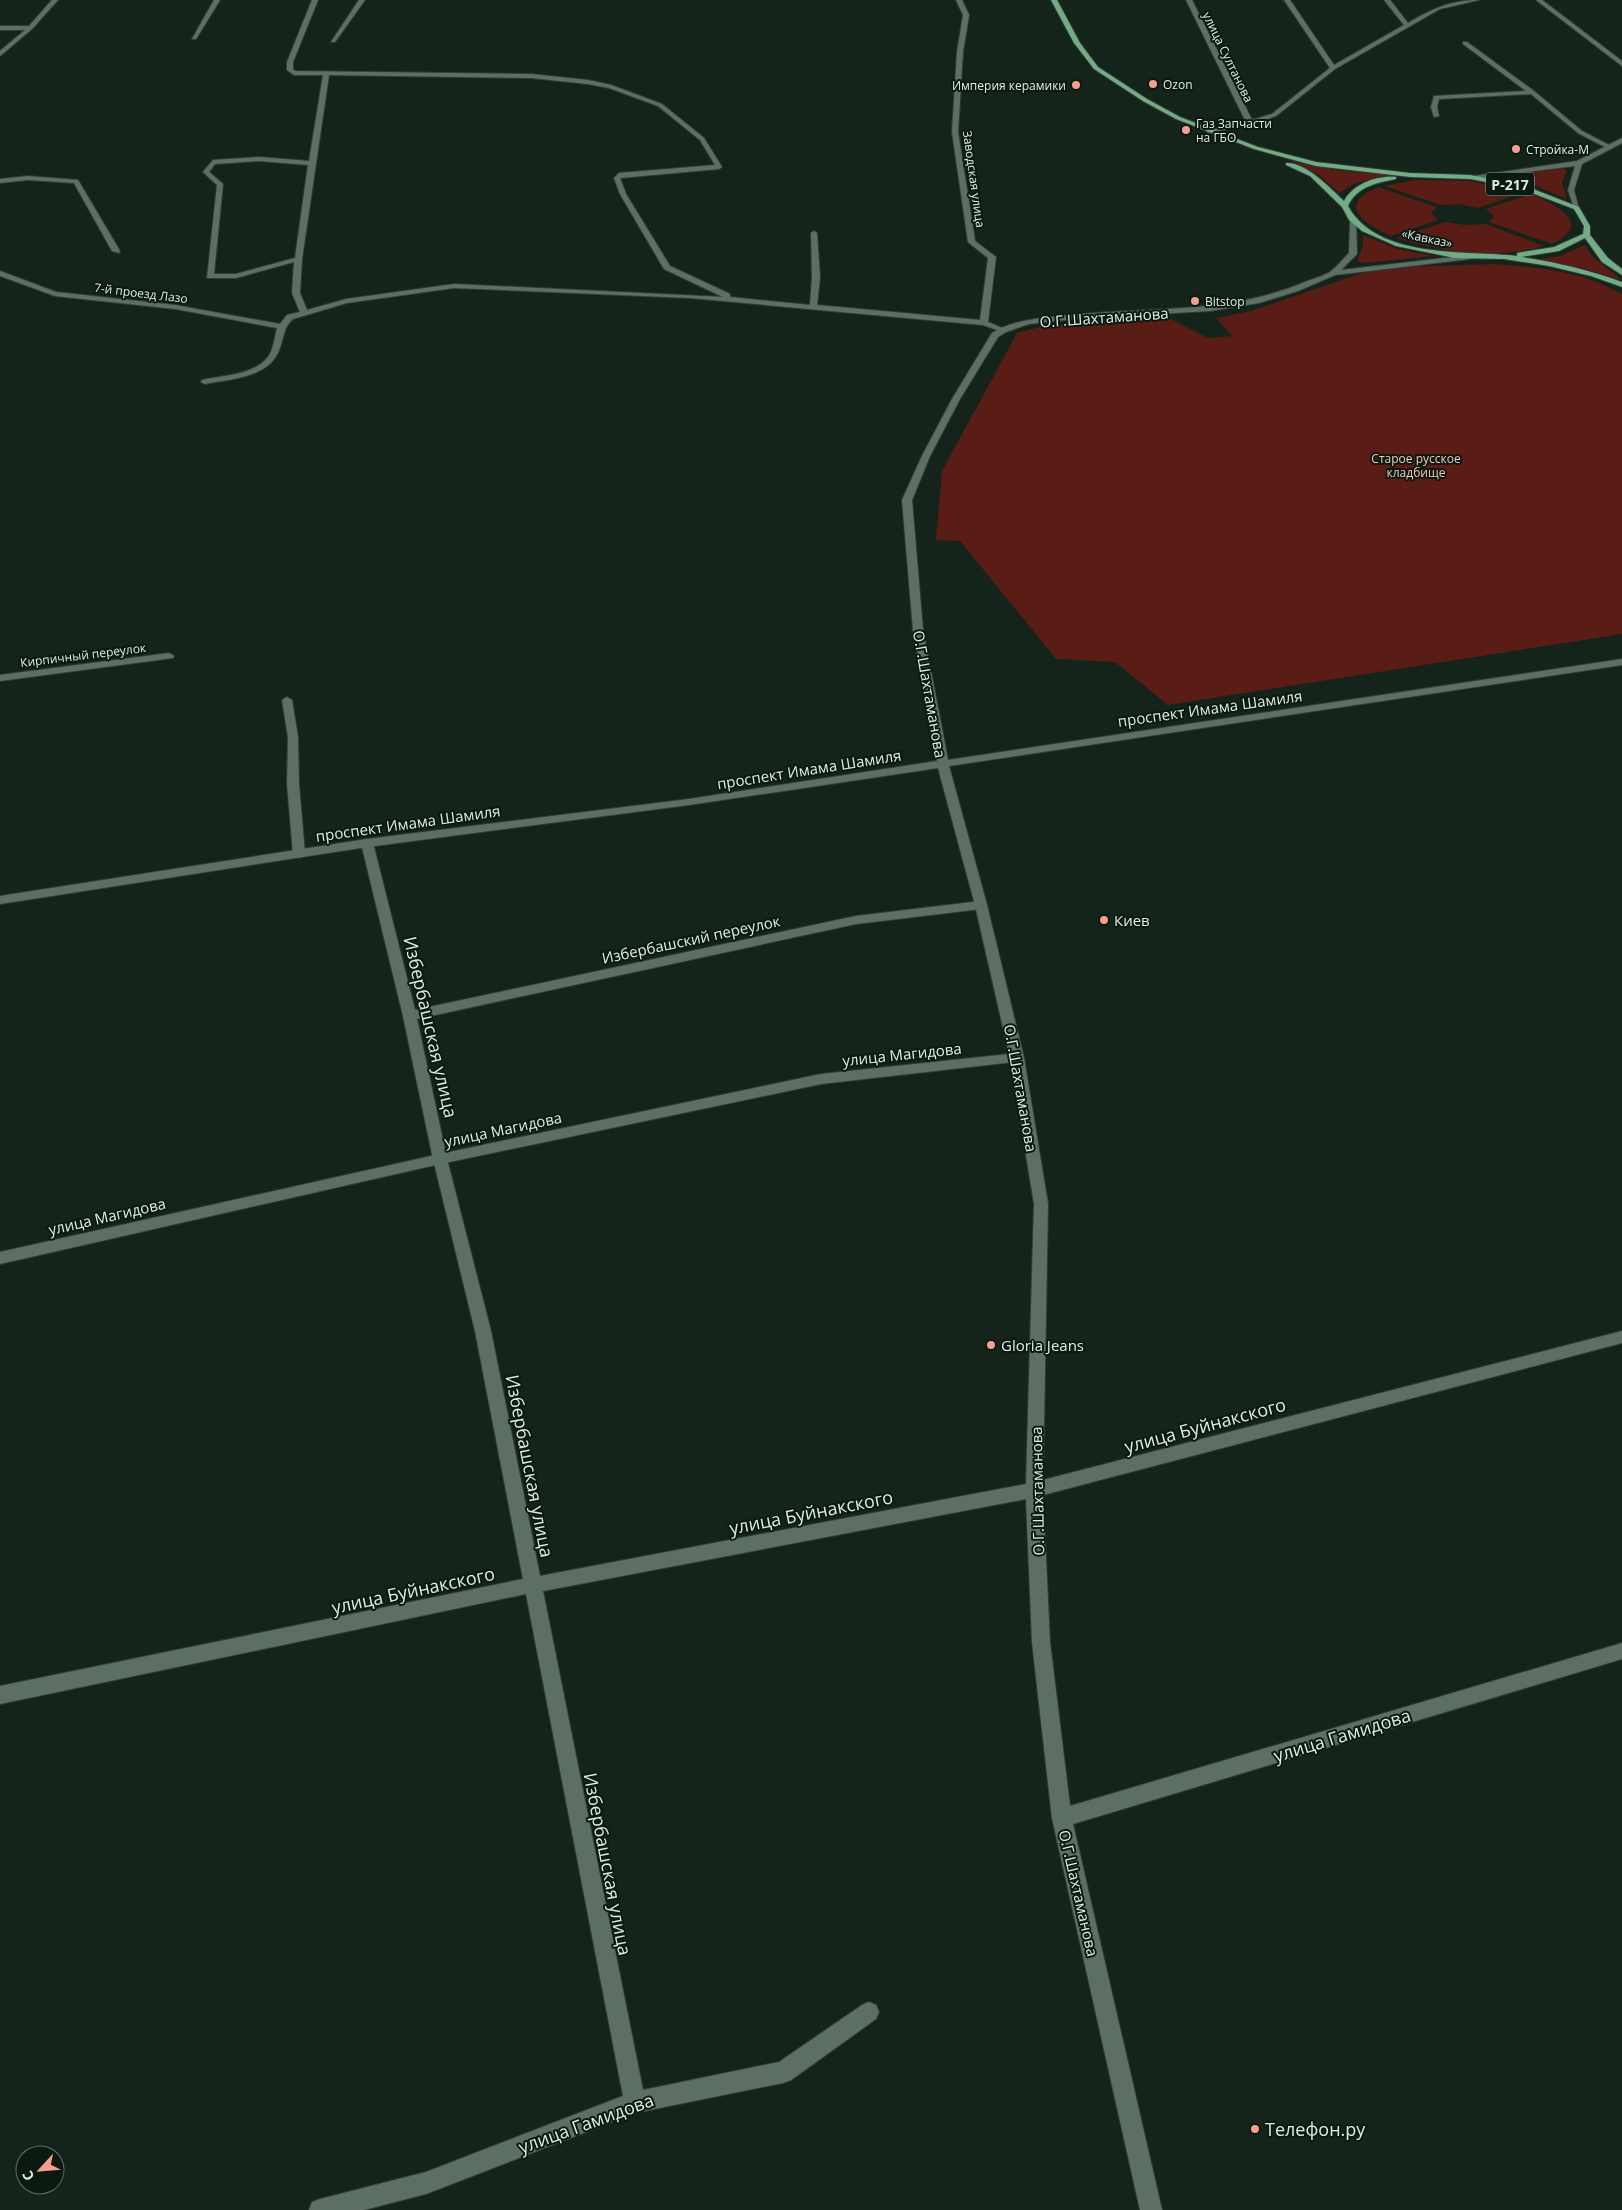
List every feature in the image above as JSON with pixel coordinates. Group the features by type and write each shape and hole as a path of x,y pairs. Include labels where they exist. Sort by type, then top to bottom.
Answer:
{"highway":[{"name":"Р-217","path":"1054,0 1077,43 1096,68 1145,100 1178,118 1208,131 1256,148 1316,164 1410,175 1470,177 1521,186 1577,208"},
{"name":"Р-217","path":"1256,148 1312,175 1345,206"},
{"name":"Р-217","path":"1353,221 1347,214 1345,206 1347,197 1356,189 1371,183 1410,175"},
{"path":"1577,208 1587,226 1586,235 1605,260 1622,274"},
{"name":"«Кавказ»","path":"1353,221 1366,231 1411,248 1470,257 1502,257 1583,271 1622,285"},
{"path":"1502,257 1535,254 1556,249 1586,235"}],"street":[{"path":"0,54 30,28 55,0"},
{"path":"194,38 217,0"},
{"path":"315,0 290,62 290,70 294,73 531,76 588,82 660,105 702,139 719,167 618,174 617,178 623,194 667,267 734,299"},
{"path":"333,41 362,0"},
{"name":"Заводская улица","path":"959,0 966,15 960,52 955,132 972,242 992,257 984,323"},
{"name":"улица Султанова","path":"1189,0 1250,123"},
{"path":"1287,0 1333,68"},
{"path":"1387,0 1408,26"},
{"path":"1208,131 1250,123 1274,115 1333,68 1438,8 1476,0"},
{"path":"1539,0 1622,64"},
{"path":"0,28 30,28"},
{"path":"1465,43 1532,92 1580,132 1609,147"},
{"path":"304,312 296,293 298,259 313,164 320,98 326,74"},
{"path":"1436,116 1434,107 1436,97 1532,92"},
{"path":"1577,208 1571,190 1579,163 1622,140"},
{"path":"298,259 236,276 210,276 220,184 206,172 213,162 259,159 313,164"},
{"name":"Р-217","path":"1470,177 1579,163"},
{"path":"0,182 28,178 76,181 116,251"},
{"name":"Р-217","path":"1333,273 1353,254 1353,221"},
{"path":"813,308 816,277 814,233"},
{"path":"1333,273 1380,266 1470,257"},
{"name":"7-й проезд Лазо","path":"0,273 55,294 175,307 282,328"},
{"name":"О.Г.Шахтаманова","path":"1151,2210 1062,1818 1041,1642 1034,1490 1041,1204 1017,1058 981,905 943,764 918,630 907,500 926,456 956,400 995,335 1003,330 1028,322 1084,316 1210,310 1256,301 1295,289 1333,273"},
{"path":"205,382 252,371 262,366 273,355 283,322 304,312 346,301 454,286 734,299 984,323 1003,330"},
{"name":"Кирпичный переулок","path":"0,678 169,656"},
{"name":"проспект Имама Шамиля","path":"0,900 367,843 689,802 1622,662"},
{"path":"287,700 293,737 292,784 298,854"},
{"name":"Избербашская улица","path":"367,843 410,1016 440,1159 483,1331 635,2102"},
{"name":"Избербашский переулок","path":"410,1016 856,920 981,905"},
{"name":"улица Магидова","path":"0,1258 440,1159 821,1079 1017,1058"},
{"name":"улица Буйнакского","path":"0,1696 533,1585 1034,1490 1622,1337"},
{"name":"улица Гамидова","path":"1062,1818 1622,1651"},
{"name":"улица Гамидова","path":"320,2210 426,2183 635,2102 783,2072 869,2012"}],"green space":[{"path":"1290,161 1334,170 1391,175 1356,183 1339,193 1319,175"},
{"path":"1567,170 1562,182 1567,199 1536,186 1492,177"},
{"path":"1414,180 1470,181 1524,192 1478,208 1459,204 1441,205 1384,186"},
{"path":"1378,187 1436,207 1431,213 1438,220 1391,236 1381,231 1364,220 1356,207 1358,201 1365,194"},
{"path":"1532,194 1560,209 1571,222 1570,229 1564,237 1552,244 1489,222 1494,216 1486,209"},
{"path":"1445,222 1465,225 1486,224 1544,246 1526,250 1489,253 1451,251 1396,238"},
{"path":"1363,235 1398,249 1434,256 1364,263 1357,261 1363,246"},
{"path":"1585,245 1593,257 1622,280 1585,269 1534,260 1560,256"},
{"name":"Старое русское кладбище","path":"1494,264 1544,269 1576,275 1607,286 1622,294 1622,634 1168,705 1115,662 1056,659 960,541 936,540 942,471 1017,333 1044,326 1097,321 1171,319 1208,338 1232,336 1216,318 1251,311 1359,274 1401,267"}],"place":[{"name":"Ozon","path":"1153,84"},
{"name":"Империя керамики","path":"1076,85"},
{"name":"Газ Запчасти на ГБО","path":"1186,130"},
{"name":"Стройка-М","path":"1516,149"},
{"name":"Bitstop","path":"1195,301"},
{"name":"Киев","path":"1104,920"},
{"name":"Gloria Jeans","path":"991,1345"},
{"name":"Телефон.ру","path":"1255,2129"}]}
